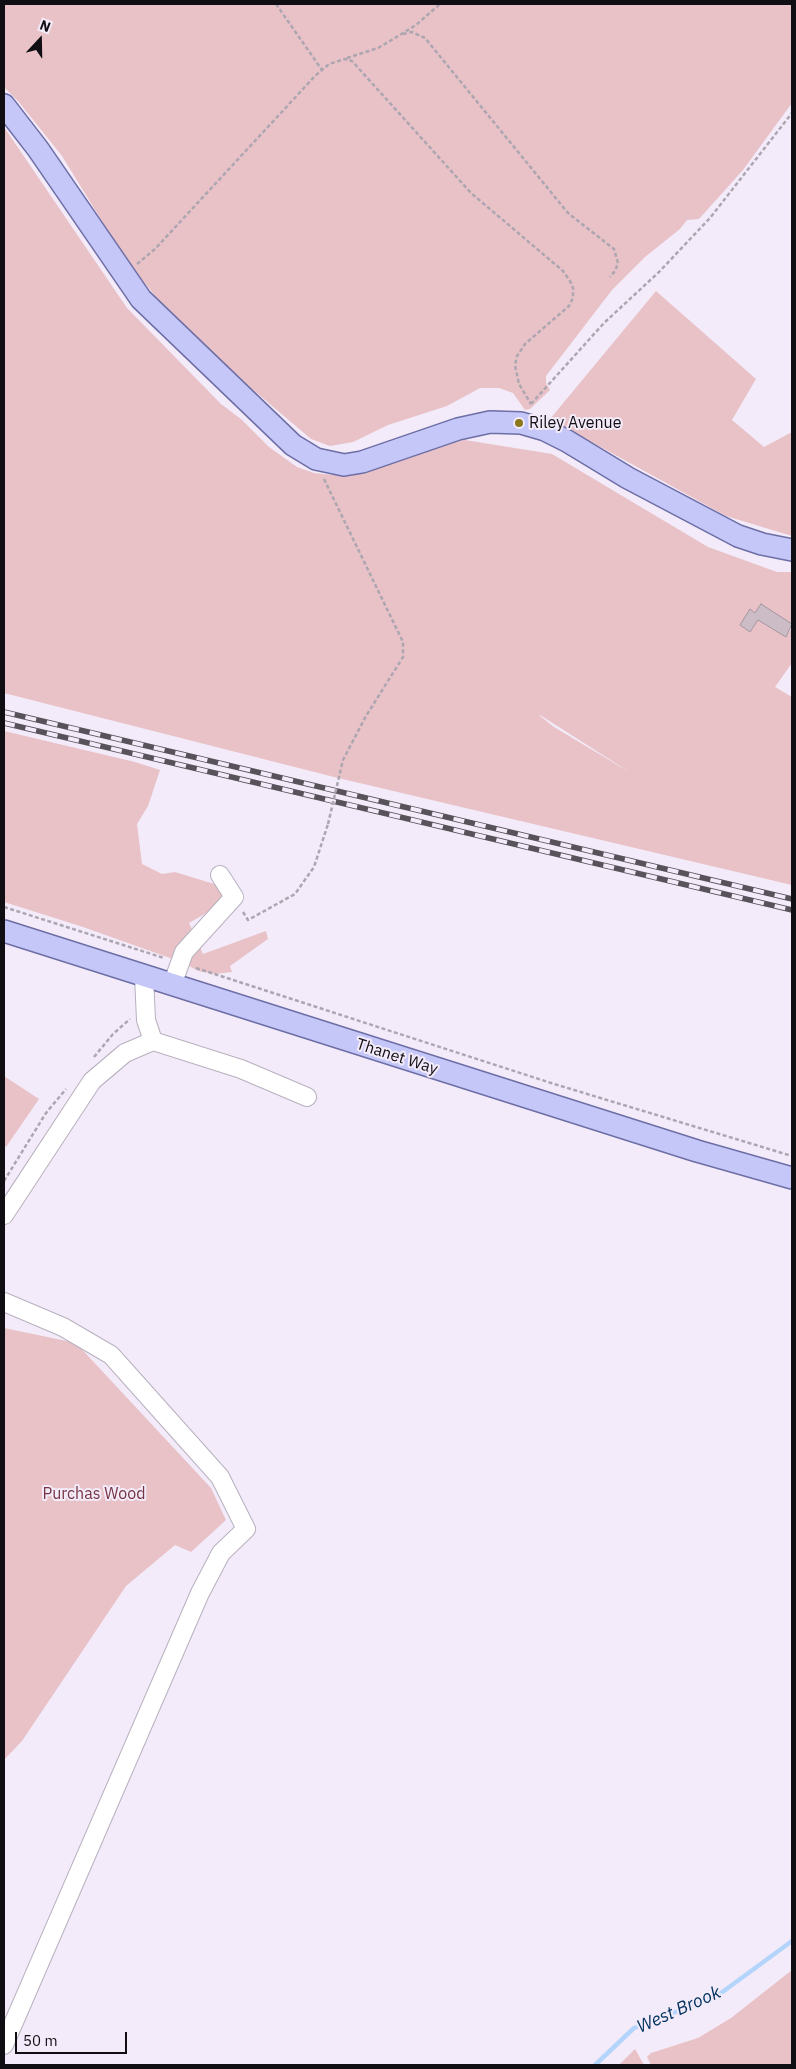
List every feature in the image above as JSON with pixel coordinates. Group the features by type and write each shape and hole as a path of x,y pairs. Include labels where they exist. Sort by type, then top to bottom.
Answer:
{"main road":[{"path":"4,105 38,149 141,299 293,445 316,459 344,465 362,462 458,429 490,422 522,423 545,430 567,440 652,491 738,536 762,544 792,550"},
{"name":"Thanet Way","path":"4,931 697,1151 792,1178"}],"lane":[{"path":"172,985 184,952 234,897 220,876"},
{"path":"144,976 146,1020 154,1041"},
{"path":"4,1215 92,1081 125,1053 154,1041 241,1068 307,1097"},
{"path":"4,1302 63,1327 112,1355 220,1477 246,1529 221,1553 200,1593 4,2046"}],"path":[{"path":"276,4 322,70"},
{"path":"124,275 155,249 322,70 329,64 378,48 403,34 440,4"},
{"path":"403,34 412,32 425,38 568,213 614,249 618,263 616,271 610,277"},
{"path":"345,59 359,66 471,194 550,260 570,281 573,288 573,298 569,306 525,344 517,356 515,365 519,384 531,404"},
{"path":"522,423 531,404 604,323 659,272 710,218 792,113"},
{"path":"234,897 248,920 295,894 314,867 328,824 343,760 366,716 403,657 403,642 323,478 316,459"},
{"path":"4,907 551,1083 792,1156"}],"green space":[{"path":"4,4 792,4 792,103 743,170 699,219 687,220 680,229 645,257 612,290 546,376 546,383 550,390 530,409 525,410 513,393 499,388 480,388 447,406 388,425 353,442 330,446 311,439 238,377 157,298 127,262 62,156 18,101 4,87"},
{"path":"4,127 127,308 221,404 241,419 269,447 297,467 314,473 333,475 346,473 440,444 465,440 552,454 708,547 777,572 792,572 792,624 761,605 755,613 750,610 740,625 750,632 758,620 786,637 792,627 792,663 775,687 792,697 792,885 334,777 4,693","holes":["540,715 631,773 554,727"]},
{"path":"656,291 756,379 732,420 764,447 792,432 792,536 726,516 550,419"},
{"path":"4,731 135,762 160,770 148,806 137,824 142,864 162,874 175,872 224,887 227,901 189,923 203,954 266,931 268,939 230,966 232,972 215,974 198,971 184,963 83,927 4,902"},
{"path":"4,1076 39,1099 6,1147 4,1144"},
{"name":"Purchas Wood","path":"4,1328 76,1343 211,1488 226,1520 191,1552 175,1545 126,1586 22,1741 4,1760"},
{"path":"792,1970 792,2065 651,2065 647,2057 651,2053 698,2038 731,2018"},
{"path":"635,2049 644,2065 619,2065"}],"building":[{"path":"761,604 792,624 786,637 758,620 750,632 740,625 750,609 755,613"}],"waterway":[{"name":"West Brook","path":"595,2065 634,2028 717,1996 792,1941"}],"railway":[{"path":"4,712 792,899"},
{"path":"4,723 792,910"}],"place":[{"name":"Riley Avenue","path":"519,423"}]}
